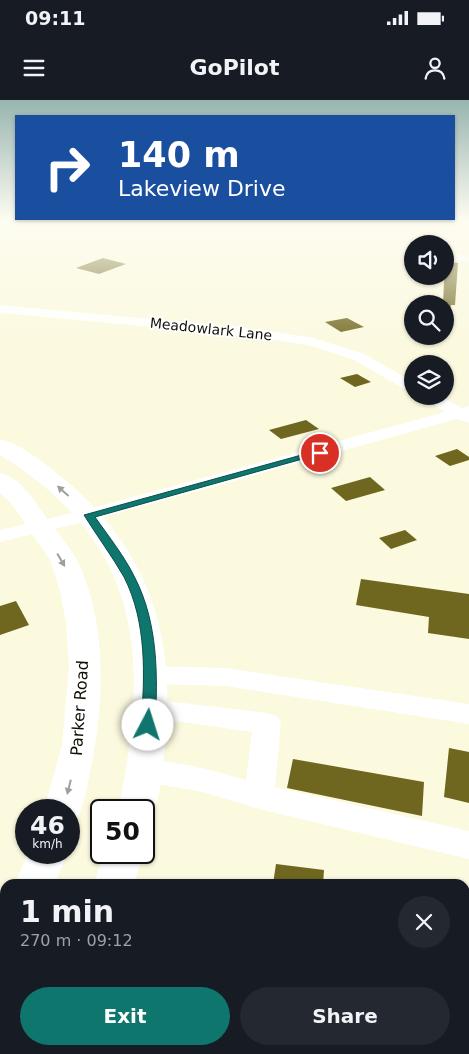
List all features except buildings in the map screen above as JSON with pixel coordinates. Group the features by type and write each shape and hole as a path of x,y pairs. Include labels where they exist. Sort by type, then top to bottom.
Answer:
{"main road":[{"path":"0,446 26,461 89,515 130,578 143,615 151,675 150,709 139,799"},
{"name":"Parker Road","path":"0,480 20,498 63,560 74,591 81,623 85,667 79,745 66,799"},
{"path":"37,879 43,864"},
{"path":"116,879 120,864"}],"street":[{"name":"Meadowlark Lane","path":"0,309 250,332 306,341 359,357 404,382"},
{"path":"447,405 466,415"},
{"path":"0,536 89,515 466,415"},
{"path":"0,550 30,541 38,526"},
{"path":"151,675 226,677 469,714"},
{"path":"150,709 267,723 259,796"},
{"path":"143,772 203,780 259,796 469,845"}],"route":[{"path":"148,725 151,675 143,615 130,578 89,515 320,453"}]}
